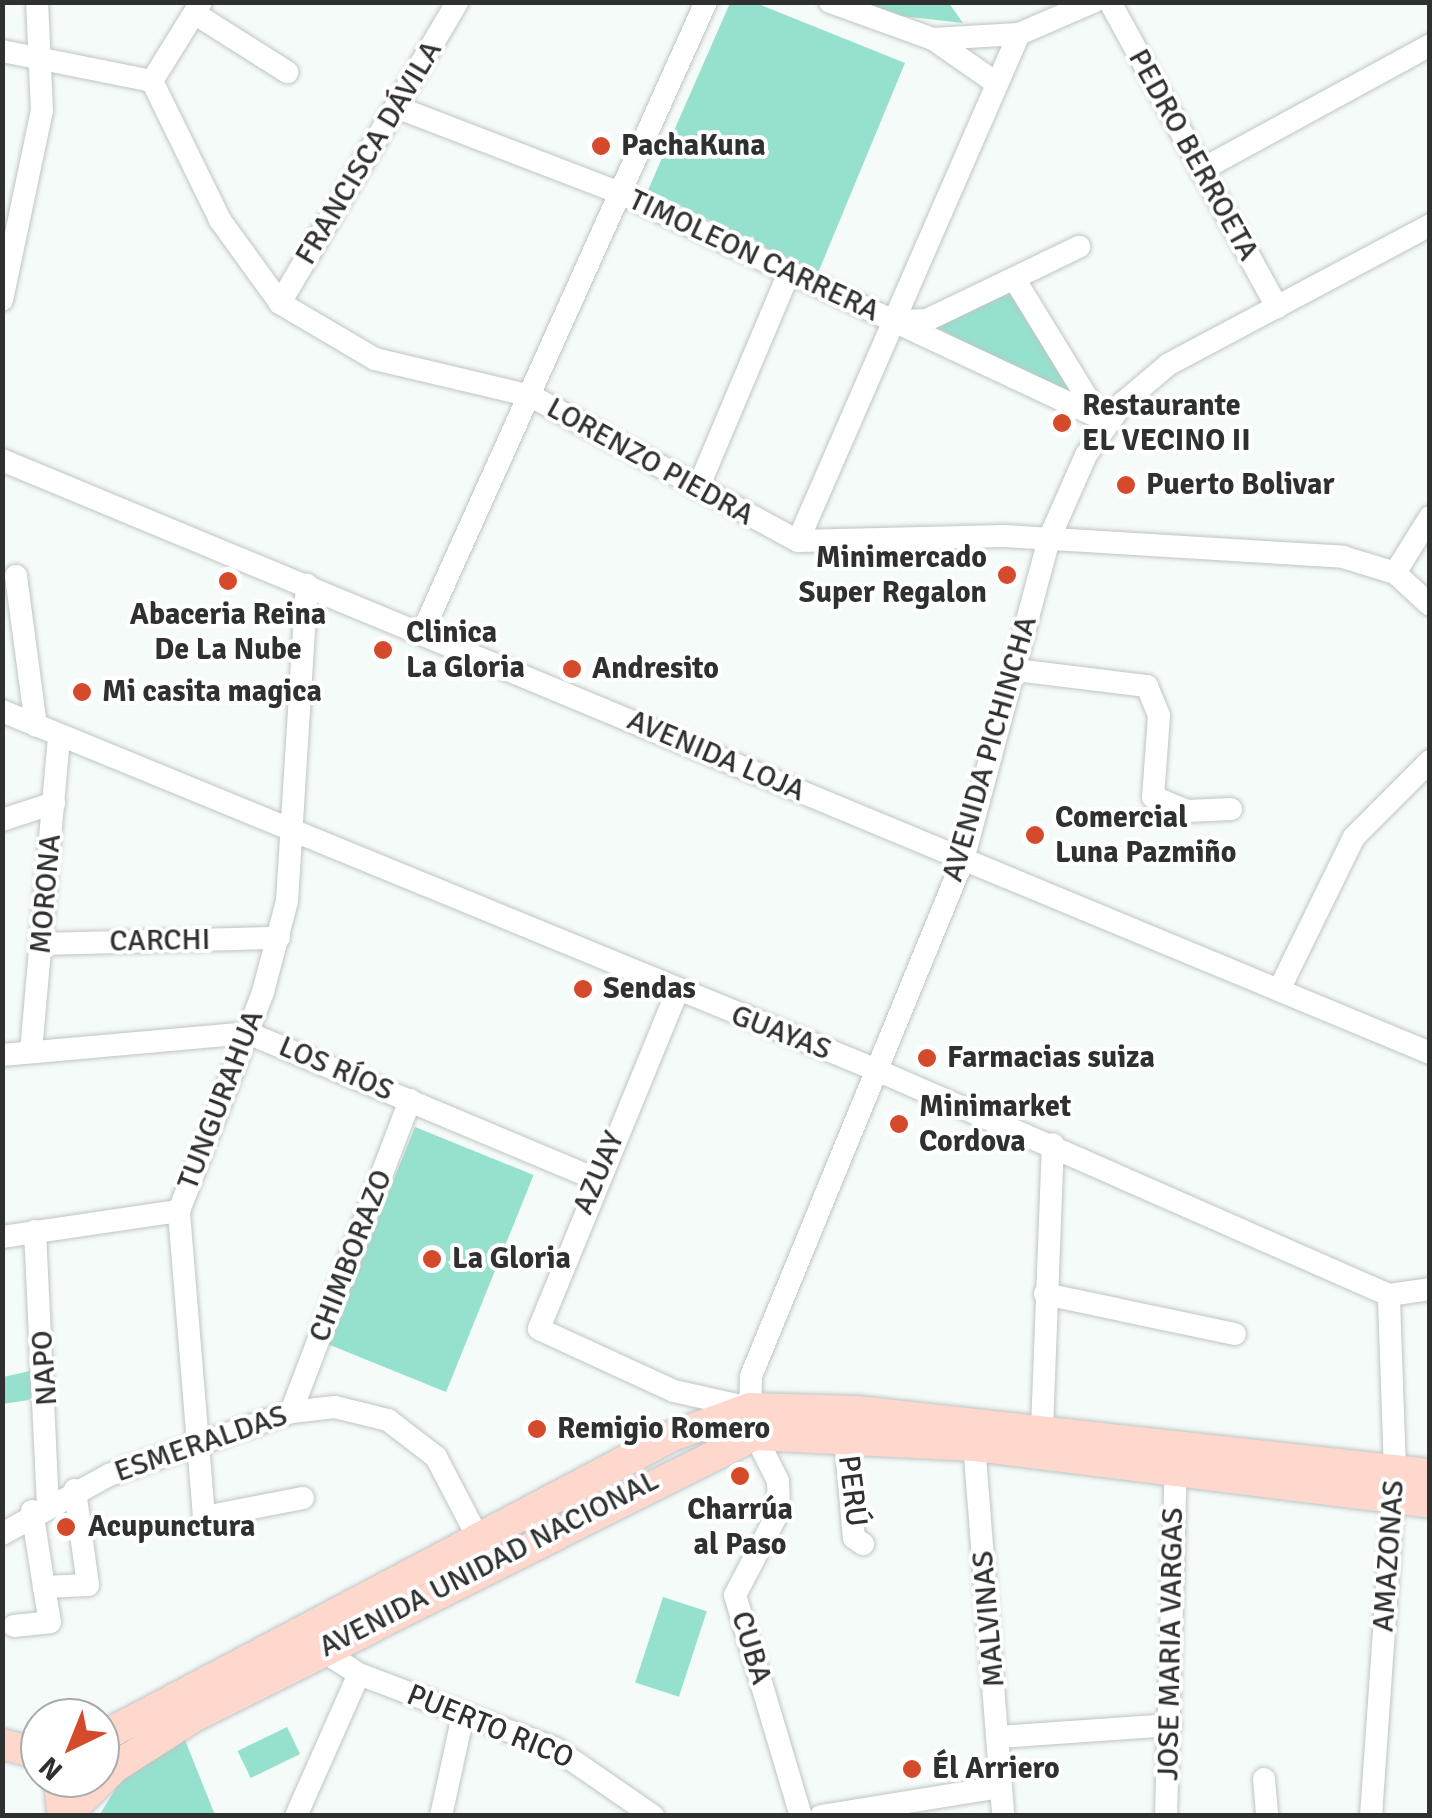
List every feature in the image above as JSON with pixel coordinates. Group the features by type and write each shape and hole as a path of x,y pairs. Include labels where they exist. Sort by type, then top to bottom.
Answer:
{"main road":[{"name":"AVENIDA UNIDAD NACIONAL","path":"484,1550 672,1436 752,1421 973,1434 1176,1458 1395,1486 1430,1503"},
{"name":"AVENIDA UNIDAD NACIONAL","path":"120,1729 311,1639 484,1550 752,1421 845,1436 1042,1429 1176,1458"},
{"name":"AVENIDA UNIDAD NACIONAL","path":"1395,1486 1430,1474"},
{"name":"AVENIDA UNIDAD NACIONAL","path":"64,1816 138,1750 311,1639"}],"street":[{"path":"2,300 8,245 42,111 36,56 37,2"},
{"path":"422,633 706,2"},
{"path":"830,2 933,39 996,83"},
{"path":"933,39 1019,34 1093,2"},
{"name":"PEDRO BERROETA","path":"1110,2 1276,307"},
{"path":"2,51 152,81 199,8 287,72"},
{"name":"FRANCISCA DÁVILA","path":"280,303 450,9"},
{"path":"798,542 1019,34"},
{"path":"1201,170 1430,45"},
{"name":"LORENZO PIEDRA","path":"152,81 220,220 280,303 376,358 531,396 798,542 1049,538 1344,556 1395,573 1430,605"},
{"name":"TIMOLEON CARRERA","path":"396,106 618,192 1103,419"},
{"name":"AVENIDA PICHINCHA","path":"752,1421 751,1376 962,860 1049,538 1103,419 1169,364 1430,225"},
{"path":"893,321 927,320 1079,247"},
{"path":"698,488 789,273"},
{"path":"1014,280 1103,419"},
{"name":"AVENIDA LOJA","path":"2,460 1430,1054"},
{"path":"1395,573 1430,516"},
{"path":"16,576 36,726"},
{"name":"TUNGURAHUA","path":"302,1498 204,1517 179,1211 248,1032 279,938 292,830 307,585"},
{"path":"1016,670 1147,686 1159,716 1153,797 1187,811 1231,809"},
{"name":"GUAYAS","path":"2,711 1053,1144 1389,1295"},
{"name":"MORONA","path":"32,1051 60,737"},
{"path":"1280,990 1354,837 1430,761"},
{"path":"2,820 54,802"},
{"name":"CARCHI","path":"42,944 279,938"},
{"name":"AZUAY","path":"677,992 595,1178 539,1330 674,1391 752,1421"},
{"name":"LOS RÍOS","path":"2,1055 248,1032 595,1178"},
{"name":"CHIMBORAZO","path":"290,1412 410,1100"},
{"path":"1042,1429 1053,1144"},
{"path":"2,1237 179,1211"},
{"name":"NAPO","path":"35,1231 40,1507"},
{"path":"1389,1295 1430,1288"},
{"path":"1045,1294 1234,1334"},
{"name":"AMAZONAS","path":"1371,1816 1395,1486 1389,1295"},
{"path":"672,1436 674,1391"},
{"name":"ESMERALDAS","path":"2,1534 40,1507 74,1490 197,1442 290,1412 360,1410 411,1434 436,1456 484,1550"},
{"name":"CUBA","path":"752,1421 778,1481 779,1511 734,1594 801,1816"},
{"name":"MALVINAS","path":"973,1434 1003,1816"},
{"name":"PERÚ","path":"845,1436 854,1538 863,1544"},
{"name":"JOSE MARIA VARGAS","path":"1166,1816 1176,1458"},
{"name":"ESMERALDAS","path":"44,1587 88,1586 74,1490"},
{"path":"14,1626 50,1622 40,1507"},
{"name":"PUERTO RICO","path":"311,1639 360,1674 581,1762 653,1816"},
{"path":"296,1816 360,1674"},
{"path":"441,1816 463,1715"},
{"path":"999,1736 1171,1725"},
{"path":"1264,1779 1266,1816"},
{"path":"820,1816 1001,1787"}],"green space":[{"path":"730,3 756,3 905,63 818,273 648,190"},
{"path":"859,3 949,3 963,23 883,14"},
{"path":"1015,291 1084,404 933,326"},
{"name":"La Gloria","path":"415,1127 534,1175 446,1392 327,1344"},
{"path":"30,1371 35,1399 3,1404 3,1377"},
{"path":"663,1597 707,1611 679,1697 635,1683"},
{"path":"287,1727 300,1754 251,1778 238,1751"},
{"path":"183,1735 215,1815 99,1816 110,1798 120,1798 120,1781"}],"place":[{"name":"PachaKuna","path":"601,146"},
{"name":"Restaurante EL VECINO II","path":"1062,423"},
{"name":"Puerto Bolivar","path":"1126,485"},
{"name":"Minimercado Super Regalon","path":"1007,575"},
{"name":"Abaceria Reina De La Nube","path":"228,581"},
{"name":"Clinica La Gloria","path":"383,650"},
{"name":"Andresito","path":"572,669"},
{"name":"Mi casita magica","path":"82,692"},
{"name":"Comercial Luna Pazmiño","path":"1035,835"},
{"name":"Sendas","path":"583,989"},
{"name":"Farmacias suiza","path":"927,1058"},
{"name":"Minimarket Cordova","path":"899,1124"},
{"name":"La Gloria","path":"432,1259"},
{"name":"Remigio Romero","path":"537,1429"},
{"name":"Charrúa al Paso","path":"740,1476"},
{"name":"Acupunctura","path":"66,1527"},
{"name":"Él Arriero","path":"912,1769"}]}
